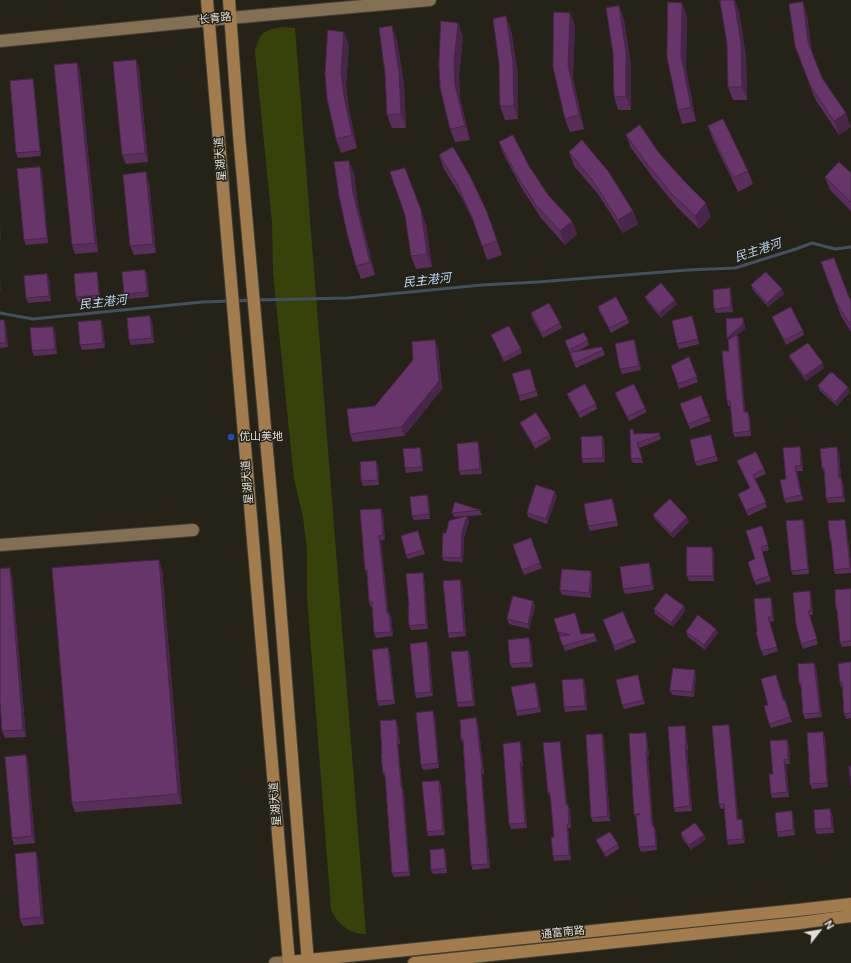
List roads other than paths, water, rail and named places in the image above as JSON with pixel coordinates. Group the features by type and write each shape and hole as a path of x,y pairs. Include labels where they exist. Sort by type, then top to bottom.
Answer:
{"main road":[{"name":"星湖大道","path":"207,0 289,962"},
{"name":"星湖大道","path":"229,0 239,135 276,540 308,961"},
{"name":"通富南路","path":"289,962 851,904"},
{"name":"通富南路","path":"414,963 799,923 851,916"}],"street":[{"name":"长青路","path":"0,41 430,0"},
{"path":"0,545 193,530"},
{"name":"通富南路","path":"275,963 289,962"}],"waterway":[{"name":"民主港河","path":"256,300 348,298 482,285 735,268 812,243 835,249 851,247"},
{"name":"民主港河","path":"236,301 251,300"},
{"name":"民主港河","path":"0,313 33,319 202,302 231,301"}],"place":[{"name":"优山美地","path":"231,437"}]}
